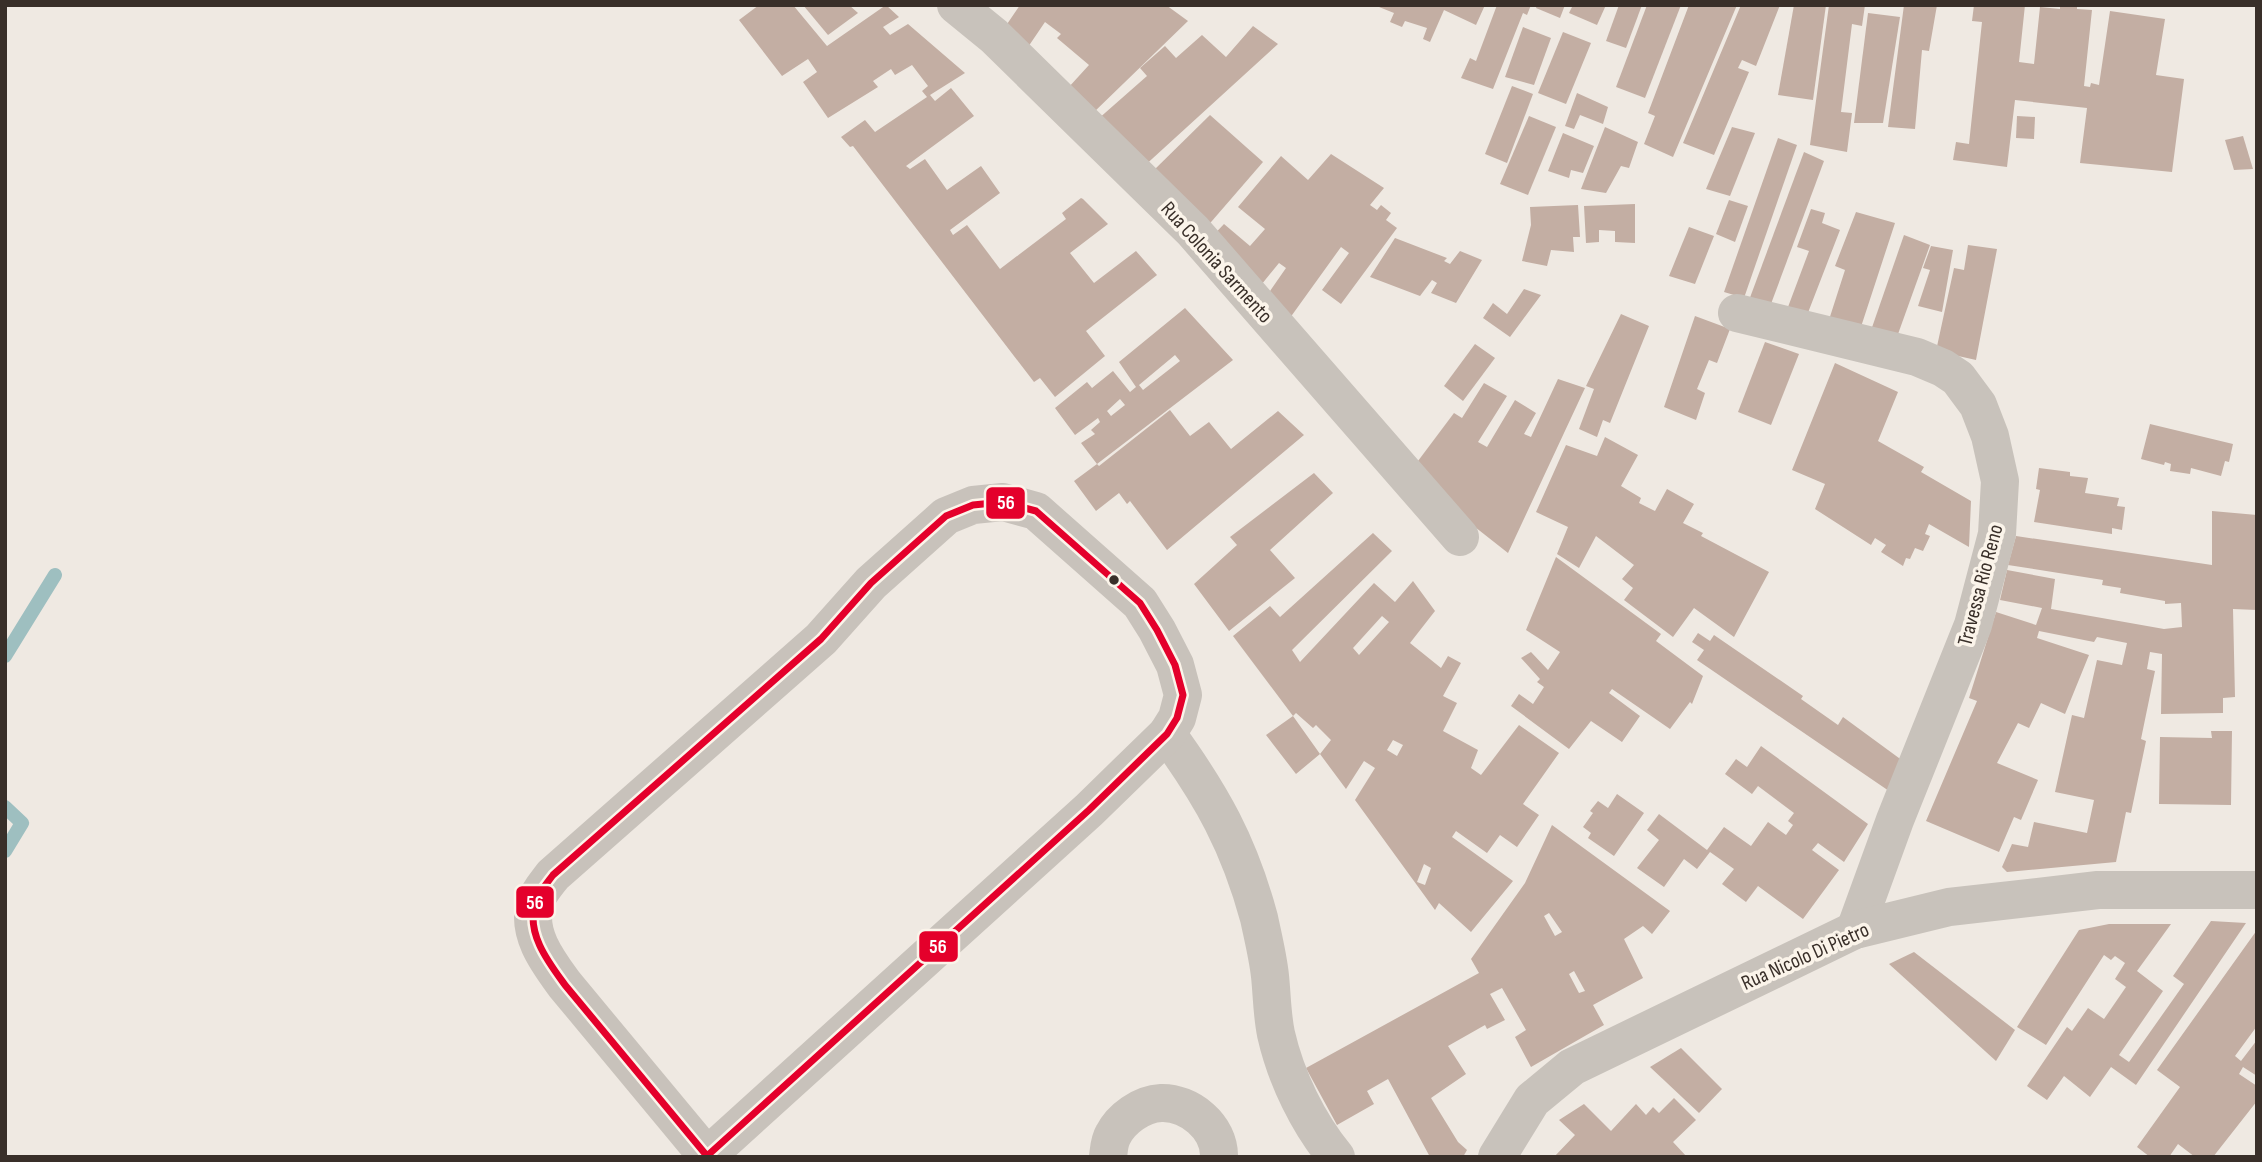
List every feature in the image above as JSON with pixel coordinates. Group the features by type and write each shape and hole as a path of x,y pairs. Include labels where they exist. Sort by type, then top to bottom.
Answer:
{"street":[{"name":"Rua Colonia Sarmento","path":"956,5 994,36 1193,231 1460,537"},
{"name":"Travessa Rio Reno","path":"1737,313 1917,357 1943,368 1958,378 1978,405 1990,436 2000,481 1997,534 1973,625 1895,820 1855,930"},
{"path":"1003,502 1036,511 1140,603 1175,665 1183,695 1177,718 1167,734 1089,810 706,1156 565,985 546,959 535,933 535,903 553,875 821,639 871,583 946,516 973,505 1003,502"},
{"path":"1167,734 1199,778 1226,826 1241,862 1262,933 1279,1045 1299,1099 1323,1141 1336,1157"},
{"name":"Rua Nicolo Di Pietro","path":"1497,1157 1532,1100 1572,1067 1855,930 1949,908 2098,890 2257,890"},
{"path":"1108,1157 1111,1137 1123,1120 1140,1108 1160,1103 1181,1106 1199,1116 1212,1132 1219,1157"}],"building":[{"path":"759,5 793,5 827,46 886,5 899,17 883,27 890,35 908,24 965,73 930,95 935,101 951,88 974,116 906,166 910,169 925,159 947,190 981,166 1000,193 950,230 953,235 967,225 1000,269 1066,219 1062,213 1083,199 1108,224 1070,253 1094,283 1136,251 1157,275 1086,331 1105,356 1055,397 1040,378 1034,382 853,146 850,147 841,137 865,120 875,132 927,97 922,91 928,86 912,65 895,75 891,69 873,81 878,87 828,118 803,82 817,72 808,59 782,76 739,20"},
{"path":"803,5 849,5 858,13 828,35"},
{"path":"1020,5 1166,5 1188,21 1092,114 1068,88 1089,65 1057,38 1061,34 1045,22 1026,50 1003,30"},
{"path":"1374,5 1485,5 1476,25 1444,10 1430,42 1423,39 1427,28 1405,21 1402,27 1390,22 1394,13"},
{"path":"1497,5 1531,5 1527,15 1523,13 1493,89 1461,78 1470,58 1476,61"},
{"path":"1537,5 1565,5 1560,18 1536,8"},
{"path":"1573,5 1606,5 1597,25 1569,13"},
{"path":"1619,5 1642,5 1626,48 1606,41"},
{"path":"1647,5 1681,5 1645,98 1616,87"},
{"path":"1689,5 1737,5 1673,157 1644,144 1655,116 1648,113"},
{"path":"1741,5 1780,5 1756,66 1742,60 1738,68 1749,72 1714,155 1683,143"},
{"path":"1794,5 1826,5 1813,100 1778,95"},
{"path":"1829,5 1865,5 1862,26 1852,24 1841,112 1852,113 1847,152 1810,145"},
{"path":"1904,5 1937,5 1929,51 1922,50 1915,129 1888,127"},
{"path":"1974,5 2025,5 2019,62 2034,64 2040,7 2060,9 2060,5 2077,5 2077,9 2092,10 2084,86 2090,87 2091,83 2099,85 2110,11 2165,19 2156,75 2184,79 2172,172 2080,163 2087,108 2015,100 2007,167 1953,160 1956,142 1969,144 1982,22 1972,21"},
{"path":"1868,13 1900,17 1883,123 1854,123"},
{"path":"1253,26 1278,44 1141,169 1097,120 1147,76 1140,68 1165,46 1176,58 1202,35 1226,57"},
{"path":"1523,27 1551,38 1534,85 1505,77"},
{"path":"1563,32 1591,43 1566,104 1538,93"},
{"path":"1512,86 1533,94 1507,163 1485,154"},
{"path":"1577,93 1608,107 1603,124 1580,115 1574,129 1565,126"},
{"path":"1210,115 1263,162 1205,229 1151,173"},
{"path":"1529,116 1556,127 1528,195 1500,184"},
{"path":"2017,116 2035,117 2034,139 2016,138"},
{"path":"1605,127 1638,142 1629,168 1621,166 1606,193 1581,189"},
{"path":"1732,127 1755,133 1730,196 1706,189"},
{"path":"1563,133 1594,146 1583,173 1571,170 1569,178 1548,171"},
{"path":"2243,136 2253,169 2234,170 2225,140"},
{"path":"1778,138 1797,145 1744,298 1724,292"},
{"path":"1804,152 1824,161 1768,312 1748,303"},
{"path":"1331,154 1384,188 1370,205 1377,210 1381,205 1391,213 1386,220 1397,228 1341,304 1322,290 1349,253 1341,247 1282,329 1261,304 1286,268 1279,263 1253,295 1205,244 1224,224 1250,246 1265,229 1238,207 1281,156 1308,180"},
{"path":"1729,200 1748,206 1735,242 1716,234"},
{"path":"1635,204 1635,243 1615,242 1615,231 1599,230 1599,242 1586,243 1584,206"},
{"path":"1578,205 1580,237 1573,237 1574,252 1551,250 1547,266 1522,261 1531,225 1530,207"},
{"path":"1811,209 1825,213 1822,223 1840,230 1804,323 1785,315 1809,251 1797,247"},
{"path":"1856,212 1895,223 1858,336 1827,326 1845,270 1835,266"},
{"path":"1689,227 1714,236 1695,284 1669,276"},
{"path":"1904,235 1930,245 1893,348 1868,339"},
{"path":"1395,238 1447,258 1444,261 1450,264 1460,251 1482,260 1456,303 1431,293 1437,283 1432,280 1420,296 1370,277"},
{"path":"1968,245 1997,249 1976,360 1936,351 1954,268 1964,270"},
{"path":"1931,246 1953,250 1942,312 1918,306 1930,270 1923,268"},
{"path":"1524,289 1541,295 1510,337 1483,318 1493,303 1507,314"},
{"path":"1185,308 1233,360 1097,464 1081,443 1095,434 1091,430 1100,422 1098,418 1075,435 1055,408 1087,382 1092,388 1113,371 1130,392 1136,387 1119,362","holes":["1175,355 1180,361 1143,390 1139,385","1120,399 1125,405 1111,416 1107,411"]},
{"path":"1621,314 1649,326 1610,423 1603,420 1597,437 1579,429 1594,389 1586,386"},
{"path":"1695,316 1730,329 1717,363 1709,360 1697,389 1705,393 1696,420 1664,407"},
{"path":"1765,342 1799,354 1771,425 1738,412"},
{"path":"1475,344 1495,358 1463,401 1444,386"},
{"path":"1835,363 1898,392 1878,441 1924,467 1921,472 1971,501 1969,547 1929,524 1925,534 1930,536 1923,551 1915,548 1903,566 1881,552 1886,545 1875,538 1871,545 1815,509 1825,484 1792,470"},
{"path":"1558,379 1585,388 1508,553 1442,501 1412,469 1454,413 1462,418 1484,383 1507,396 1478,442 1487,447 1515,400 1536,413 1524,434 1531,437"},
{"path":"1170,410 1190,436 1209,422 1231,449 1278,411 1304,435 1167,550 1130,501 1127,504 1119,493 1096,511 1074,481 1097,464 1099,466"},
{"path":"2150,424 2233,444 2229,462 2225,461 2221,476 2191,468 2190,474 2170,471 2171,464 2165,462 2164,465 2141,459"},
{"path":"1605,437 1638,455 1621,486 1641,498 1639,503 1655,511 1667,489 1694,504 1683,523 1703,533 1701,536 1769,572 1734,637 1694,608 1673,637 1624,600 1633,588 1622,579 1634,565 1596,536 1579,568 1557,554 1568,527 1536,512 1566,445 1597,456"},
{"path":"2039,468 2070,472 2070,476 2088,478 2085,493 2119,498 2117,506 2125,507 2122,530 2112,528 2112,534 2034,522 2040,490 2036,489"},
{"path":"1314,473 1333,493 1270,550 1295,578 1229,631 1194,584 1237,545 1230,537"},
{"path":"2212,511 2257,515 2257,610 2233,609 2235,697 2223,698 2223,713 2161,714 2162,654 2150,652 2147,669 2155,671 2141,739 2146,741 2131,813 2126,812 2116,862 2007,872 2002,867 2012,844 2028,847 2034,822 2087,833 2094,800 2055,792 2072,715 2084,718 2097,660 2122,665 2127,643 2097,637 2094,642 2039,631 2037,638 2089,655 2065,714 2041,703 2029,728 2018,723 1997,763 2038,780 2021,820 2014,817 1999,852 1926,821 1977,701 1969,698 1996,612 2036,625 2042,608 2000,600 2007,570 2055,579 2051,609 2164,629 2182,627 2181,603 2165,604 2165,601 2120,593 2121,588 2102,585 2103,580 2008,565 2016,536 2212,565"},
{"path":"1373,533 1392,551 1292,650 1300,662 1374,583 1395,602 1413,581 1435,611 1410,643 1441,668 1448,656 1461,663 1443,696 1457,703 1443,731 1478,750 1471,768 1481,775 1519,725 1559,753 1523,804 1539,815 1517,847 1500,835 1487,853 1456,831 1452,837 1513,881 1471,932 1439,903 1435,910 1355,800 1375,768 1364,761 1346,789 1320,754 1331,740 1316,725 1313,728 1296,713 1293,716 1233,636 1270,606 1280,617","holes":["1382,616 1389,622 1359,655 1353,648","1393,740 1403,745 1397,756 1387,750","1424,864 1431,868 1425,885 1417,882"]},
{"path":"1556,557 1661,634 1656,641 1703,676 1692,704 1690,702 1670,729 1612,689 1609,693 1640,716 1622,742 1591,721 1569,749 1511,706 1519,694 1533,704 1544,687 1537,682 1540,679 1521,658 1531,652 1548,670 1560,652 1526,630"},
{"path":"1698,633 1710,641 1714,635 1803,696 1801,699 1838,725 1843,717 1903,761 1889,791 1697,660 1704,650 1692,642"},
{"path":"1293,716 1320,754 1296,774 1266,735"},
{"path":"2211,731 2232,731 2231,805 2159,804 2160,737 2212,738"},
{"path":"1761,746 1868,824 1844,862 1818,843 1812,850 1839,870 1803,919 1758,886 1746,902 1722,884 1734,869 1710,852 1697,869 1684,859 1664,887 1637,868 1659,840 1647,830 1659,814 1707,850 1724,827 1751,846 1768,822 1786,835 1793,825 1788,821 1794,813 1758,786 1752,794 1725,774 1736,759 1747,767"},
{"path":"1617,794 1644,813 1614,856 1588,838 1591,833 1583,827 1598,801 1608,808"},
{"path":"1552,825 1670,911 1652,934 1643,926 1624,939 1643,978 1593,1005 1604,1025 1531,1067 1515,1037 1526,1030 1502,988 1490,994 1505,1020 1487,1029 1485,1025 1448,1046 1466,1074 1431,1098 1458,1142 1467,1150 1463,1157 1430,1157 1388,1079 1367,1091 1374,1104 1337,1125 1306,1068 1479,973 1471,959 1525,883","holes":["1549,913 1562,932 1555,936 1544,916","1574,971 1585,991 1579,993 1569,974"]},
{"path":"2211,921 2246,923 2136,1085 2111,1067 2090,1097 2064,1076 2047,1100 2027,1086 2067,1027 2072,1031 2088,1008 2104,1019 2126,987 2115,979 2125,963 2115,956 2111,960 2104,955 2046,1045 2017,1027 2079,930 2109,924 2171,924 2137,971 2163,991 2119,1055 2129,1062 2184,984 2173,976"},
{"path":"2257,930 2257,1026 2235,1056 2241,1061 2257,1040 2257,1076 2243,1067 2239,1074 2257,1086 2257,1101 2213,1157 2195,1157 2178,1144 2169,1157 2150,1157 2137,1147 2180,1087 2157,1070"},
{"path":"1914,952 2015,1030 1996,1061 1889,964"},
{"path":"1681,1048 1722,1089 1699,1113 1650,1067"},
{"path":"1674,1098 1696,1120 1673,1142 1687,1157 1554,1157 1575,1135 1559,1120 1584,1104 1611,1131 1636,1104 1646,1115 1653,1107 1659,1113"}],"waterway":[{"path":"5,656 55,575"},
{"path":"5,807 22,823 5,851"}],"transit line":[{"name":"56","path":"706,1157 1089,810 1167,734 1177,718 1183,695 1175,665 1140,603 1036,511 1003,502 973,505 946,516 871,583 821,639 553,875 538,896 533,915 536,937 552,967 707,1156"}]}
